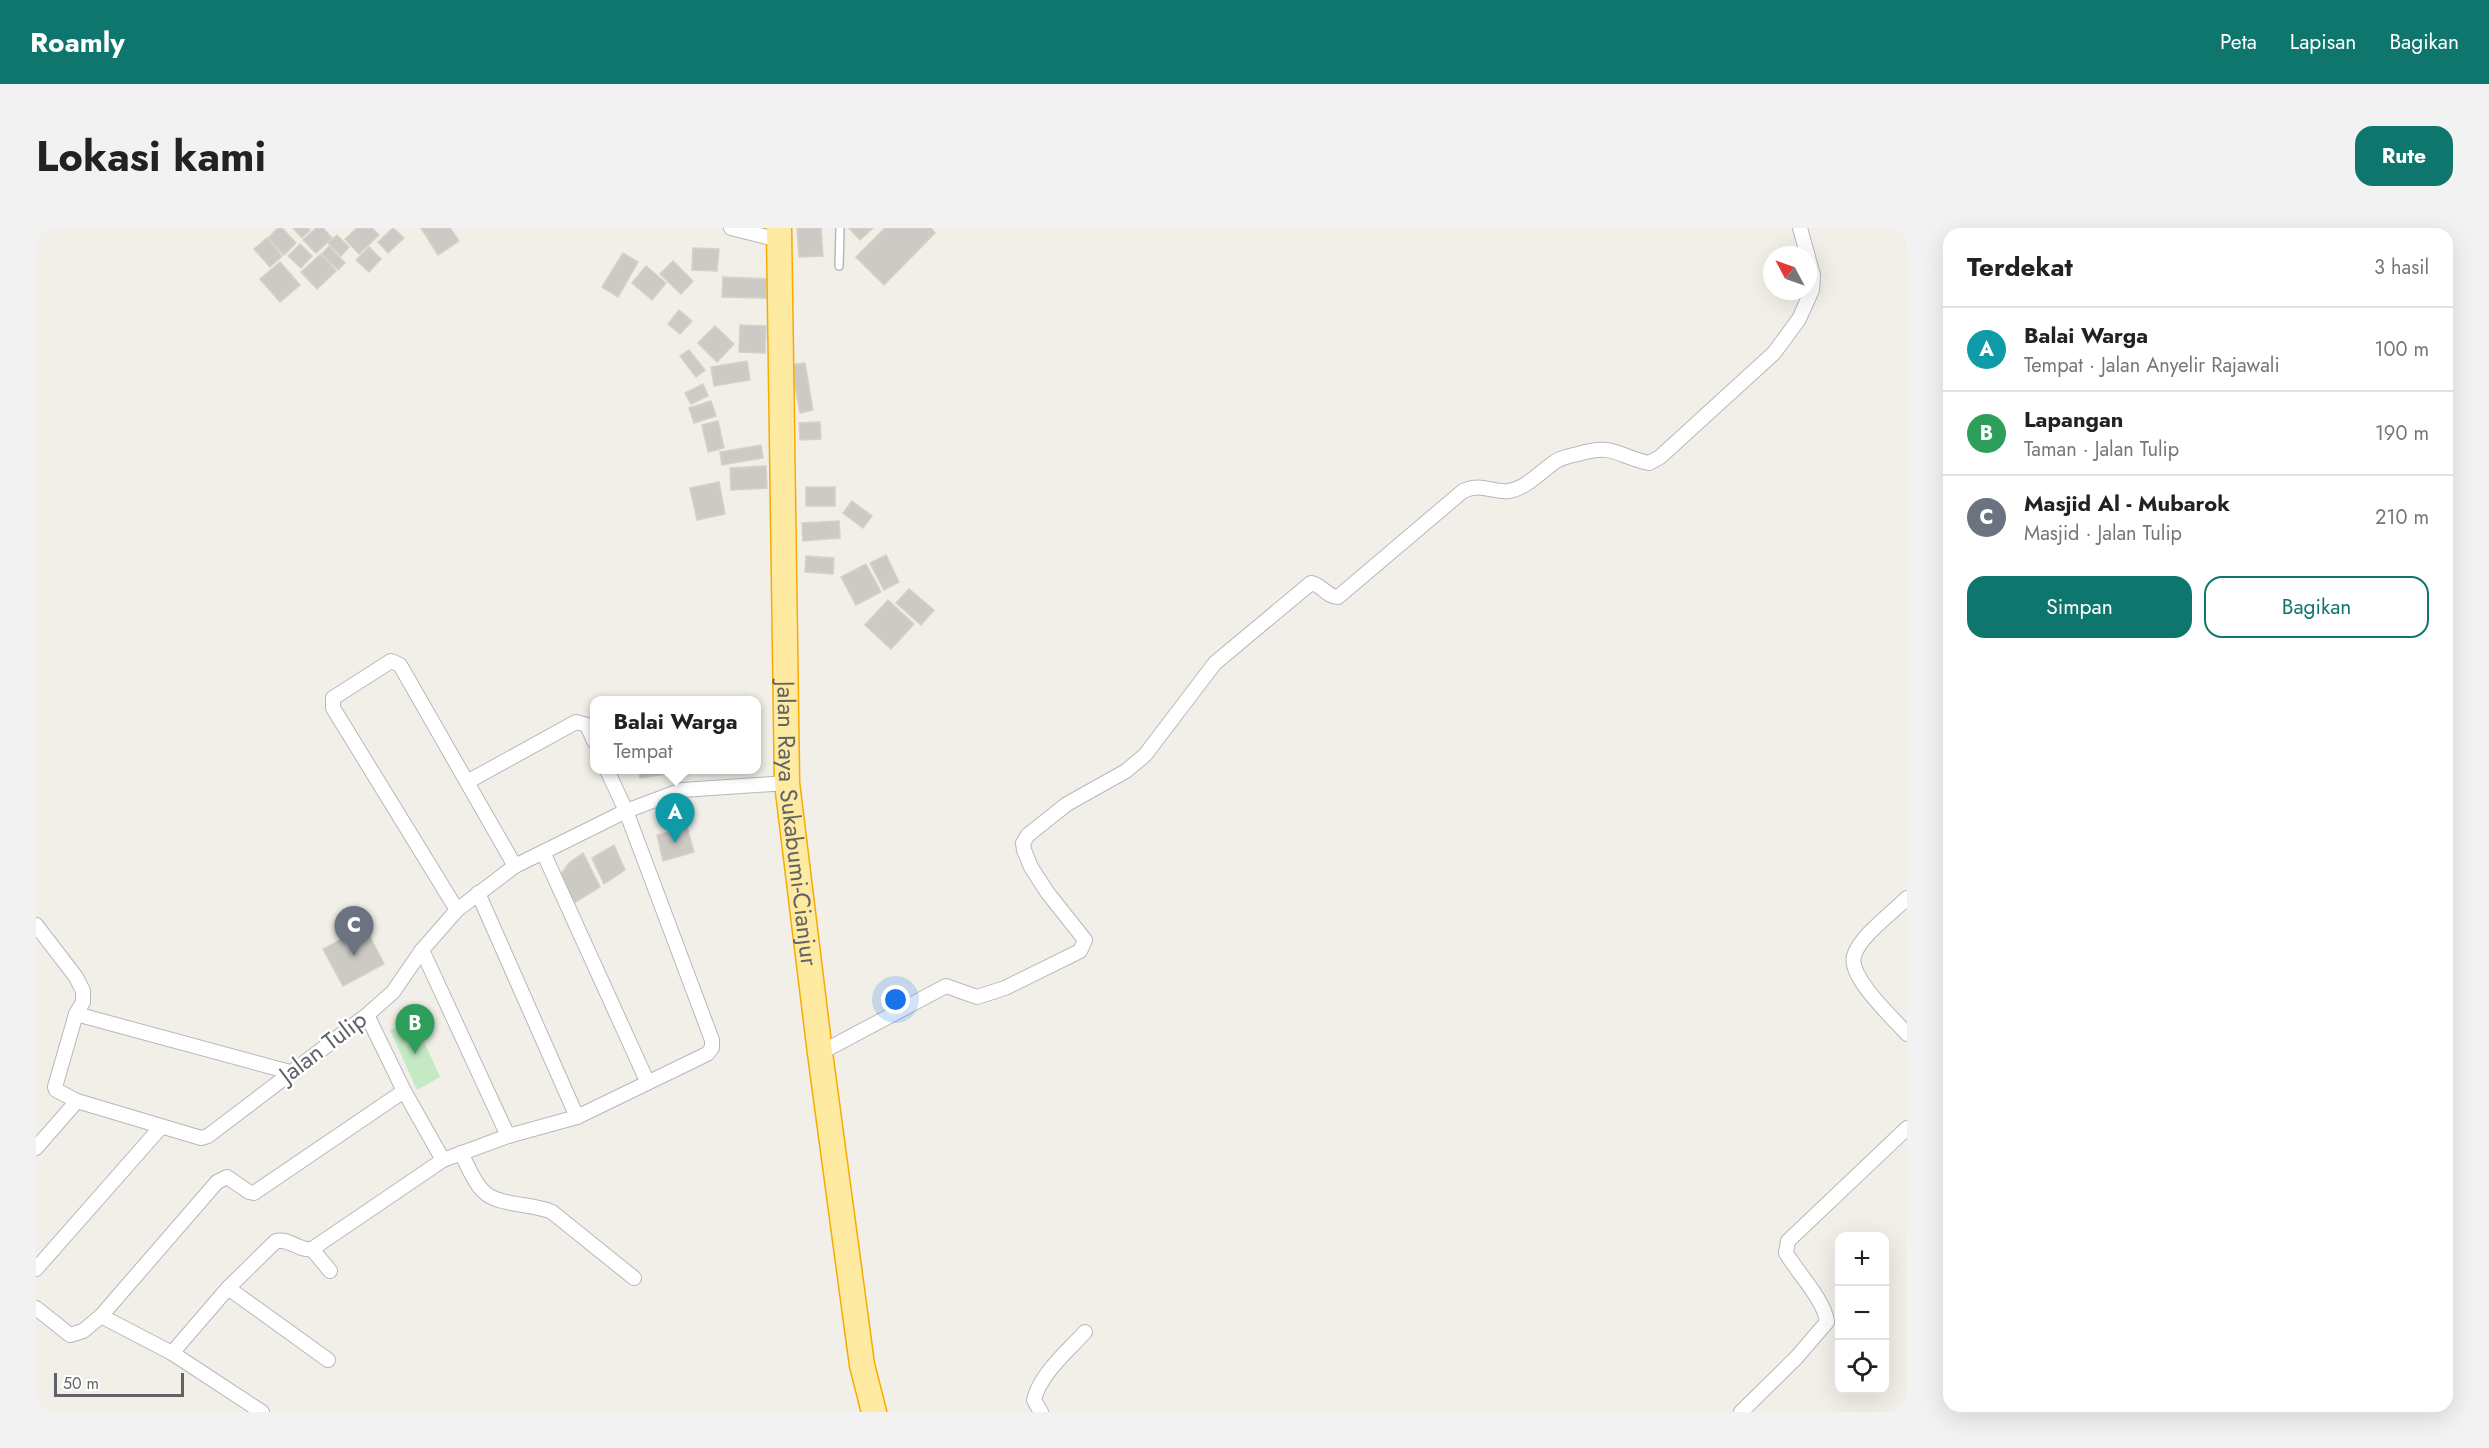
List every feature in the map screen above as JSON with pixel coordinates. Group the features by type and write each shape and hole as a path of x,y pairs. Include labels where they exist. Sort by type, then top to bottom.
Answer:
{"highway":[{"name":"Jalan Raya Sukabumi-Cianjur","path":"779,234 788,783 820,1053 862,1365 874,1412"}],"street":[{"path":"731,228 779,234"},
{"path":"820,1053 946,986 976,997 1005,988 1080,951 1085,940 1047,892 1026,858 1023,843 1028,835 1067,804 1126,771 1145,755 1215,663 1288,602 1313,583 1332,597 1338,597 1463,491 1480,486 1509,491 1533,480 1551,464 1561,459 1594,449 1609,449 1649,463 1666,453 1774,353 1799,319 1812,290 1813,275 1800,228"},
{"path":"457,910 333,708 333,698 391,661 400,665 515,866"},
{"path":"467,782 576,722 587,725 590,732"},
{"path":"172,1353 228,1288 276,1241 286,1240 303,1250 312,1249 442,1161 508,1136 577,1117 647,1081 707,1054 712,1048 712,1040 626,811 609,774"},
{"name":"Jalan Tulip","path":"77,1101 201,1138 208,1136 367,1015 393,992 422,950 457,910 515,866 626,811 682,790 788,783"},
{"path":"543,852 647,1081"},
{"path":"478,893 577,1117"},
{"path":"1907,898 1861,942 1853,957 1855,972 1907,1034"},
{"path":"36,925 76,977 83,991 83,1002 76,1014 55,1086 59,1092 77,1101 36,1148"},
{"path":"422,950 508,1136"},
{"path":"76,1014 290,1072"},
{"path":"367,1015 404,1091 442,1161"},
{"path":"36,1308 70,1335 83,1330 101,1316 217,1182 227,1178 249,1192 254,1192 404,1091"},
{"path":"36,1269 161,1127"},
{"path":"1741,1412 1796,1358 1827,1322 1822,1306 1786,1253 1788,1241 1907,1128"},
{"path":"461,1154 478,1184 492,1198 540,1207 552,1212 634,1278"},
{"path":"312,1249 330,1271"},
{"path":"228,1288 328,1360"},
{"path":"101,1316 172,1353 262,1412"},
{"path":"1041,1412 1034,1400 1036,1392 1045,1377 1085,1332"}],"lane":[{"path":"839,266 840,228"}],"green space":[{"path":"414,1020 440,1077 417,1090 390,1030"}],"building":[{"path":"278,228 282,228 296,243 284,255 268,238"},
{"path":"293,228 308,228 310,230 302,238"},
{"path":"316,228 323,228 332,238 316,253 303,240"},
{"path":"357,228 372,228 379,235 359,254 345,239"},
{"path":"393,228 404,238 388,253 378,242"},
{"path":"421,228 450,228 459,241 438,255"},
{"path":"797,228 821,228 823,256 799,257"},
{"path":"849,228 873,228 860,240"},
{"path":"885,228 931,228 935,233 884,285 856,257"},
{"path":"337,235 349,247 341,256 328,243"},
{"path":"267,238 282,256 270,267 254,249"},
{"path":"300,244 312,256 301,268 288,256"},
{"path":"329,246 345,263 338,270 322,254"},
{"path":"369,247 381,259 369,272 356,260"},
{"path":"693,248 719,249 717,271 692,270"},
{"path":"623,253 638,262 618,297 602,287"},
{"path":"321,254 336,271 317,289 301,272"},
{"path":"673,261 693,281 681,294 660,274"},
{"path":"280,262 300,285 280,302 260,279"},
{"path":"646,266 666,283 652,300 632,283"},
{"path":"723,277 767,279 766,298 722,297"},
{"path":"679,310 692,321 680,334 668,324"},
{"path":"740,325 766,326 765,353 739,352"},
{"path":"715,326 734,344 717,362 698,343"},
{"path":"689,350 705,370 696,377 680,356"},
{"path":"747,361 750,380 714,386 711,367"},
{"path":"805,363 813,410 800,413 791,365"},
{"path":"703,384 708,396 691,404 685,393"},
{"path":"711,401 716,416 694,423 689,408"},
{"path":"718,421 724,448 708,452 702,425"},
{"path":"820,422 821,439 800,440 799,423"},
{"path":"761,445 763,458 722,465 720,452"},
{"path":"766,466 767,488 731,490 730,468"},
{"path":"719,482 725,514 697,520 690,488"},
{"path":"806,487 835,487 835,506 806,506"},
{"path":"852,501 872,516 863,528 843,513"},
{"path":"839,521 840,538 803,541 802,523"},
{"path":"886,555 899,582 884,590 870,563"},
{"path":"806,556 834,558 833,574 805,572"},
{"path":"866,564 881,592 856,605 841,577"},
{"path":"909,589 934,610 921,625 896,603"},
{"path":"888,600 914,624 891,649 865,625"},
{"path":"639,774 666,774 640,778"},
{"path":"687,827 694,852 663,861 657,835"},
{"path":"614,845 625,870 604,884 592,858"},
{"path":"583,853 600,887 571,905 559,877 569,863"},
{"path":"365,927 384,964 343,986 323,949"}],"place":[{"name":"Balai Warga","path":"675,843"},
{"name":"Masjid Al - Mubarok","path":"354,956"},
{"name":"Lapangan","path":"415,1054"}]}
